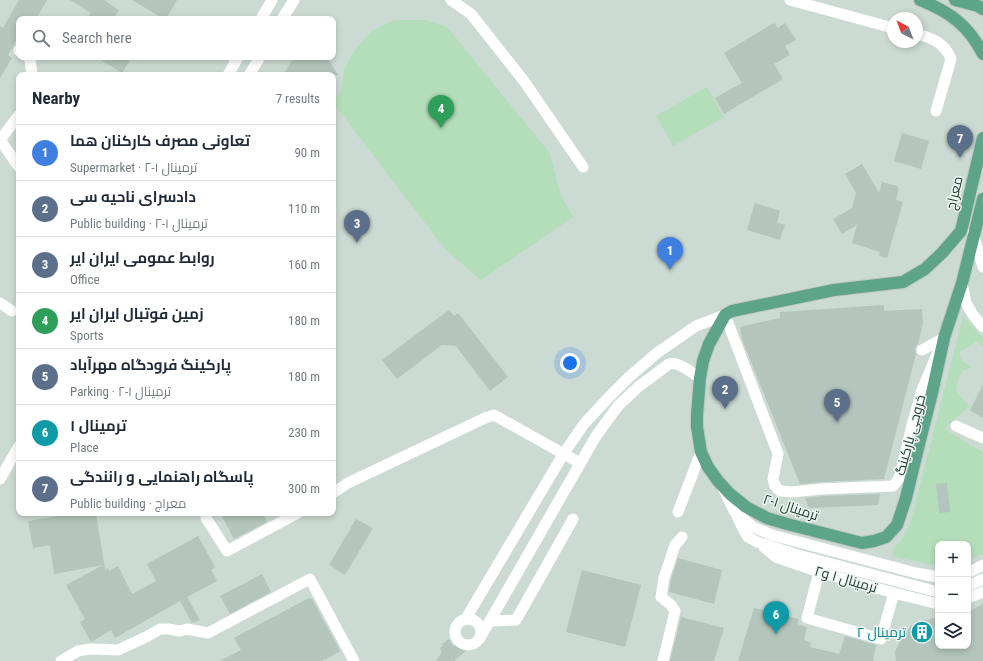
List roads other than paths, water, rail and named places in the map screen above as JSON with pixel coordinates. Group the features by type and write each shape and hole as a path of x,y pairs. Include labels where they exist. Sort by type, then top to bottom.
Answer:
{"main road":[{"path":"920,0 951,15 964,26 977,43 983,54"},
{"path":"955,0 978,6 983,9"},
{"name":"معراج","path":"961,231 979,170 983,142"},
{"name":"معراج","path":"974,233 983,199"},
{"path":"725,315 732,311 834,290 903,282 926,269 961,231"},
{"name":"ترمینال ۱-۲","path":"725,315 709,344 703,361 700,378 697,432 701,452 708,467 730,494 746,507 766,518 862,543 874,541 886,536 897,525 906,498 944,338 962,283 974,233"}],"street":[{"path":"263,16 272,0"},
{"path":"284,16 294,0"},
{"path":"451,0 471,14 524,81 583,167"},
{"path":"790,0 887,26"},
{"path":"923,36 937,41 948,50 951,59 936,111"},
{"path":"30,60 32,72"},
{"path":"230,72 236,60"},
{"path":"251,72 258,60"},
{"path":"16,119 0,140 16,163"},
{"path":"961,231 974,233 983,267"},
{"path":"962,283 966,302 973,315 983,327"},
{"path":"0,303 12,311"},
{"path":"465,620 564,453 584,424 608,397 657,353 696,326 725,315"},
{"name":"خروجی پارکینگ","path":"725,315 778,454 773,479 775,486 780,491 792,492 820,489 893,486 902,473 912,426 922,390 944,338"},
{"path":"922,350 944,338"},
{"path":"480,638 481,628 475,620 470,619 460,622 455,631 458,640 467,645 477,642 480,638 596,436 618,406 638,387 674,362 700,378"},
{"path":"336,491 348,483 494,415 580,463"},
{"path":"956,426 983,438"},
{"path":"0,479 16,451"},
{"path":"678,512 701,452"},
{"name":"ترمینال ۱ و۲","path":"722,486 748,537 759,543 776,557 819,572 935,603"},
{"path":"734,511 753,528 772,535 916,573 935,576"},
{"path":"206,518 227,551 292,516"},
{"path":"490,621 516,620 573,519"},
{"path":"663,661 675,611 671,605 661,597 664,578 675,545 682,537"},
{"path":"759,543 798,556 935,591"},
{"path":"971,571 983,565"},
{"path":"819,572 807,618 881,640 894,593"},
{"path":"62,661 84,650 118,650 160,630 168,629 180,631 187,629 208,633 310,579 354,661"},
{"path":"971,585 983,579"},
{"path":"971,597 983,592"}],"place":[{"name":"زمین فوتبال ایران ایر","path":"441,128"},
{"name":"پاسگاه راهنمایی و رانندگی","path":"960,158"},
{"name":"روابط عمومی ایران ایر","path":"357,243"},
{"name":"تعاونی مصرف کارکنان هما","path":"670,270"},
{"name":"دادسرای ناحیه سی","path":"725,409"},
{"name":"پارکینگ فرودگاه مهرآباد","path":"837,422"},
{"name":"ترمینال ۲","path":"922,632"},
{"name":"ترمینال ۱","path":"776,634"}]}
